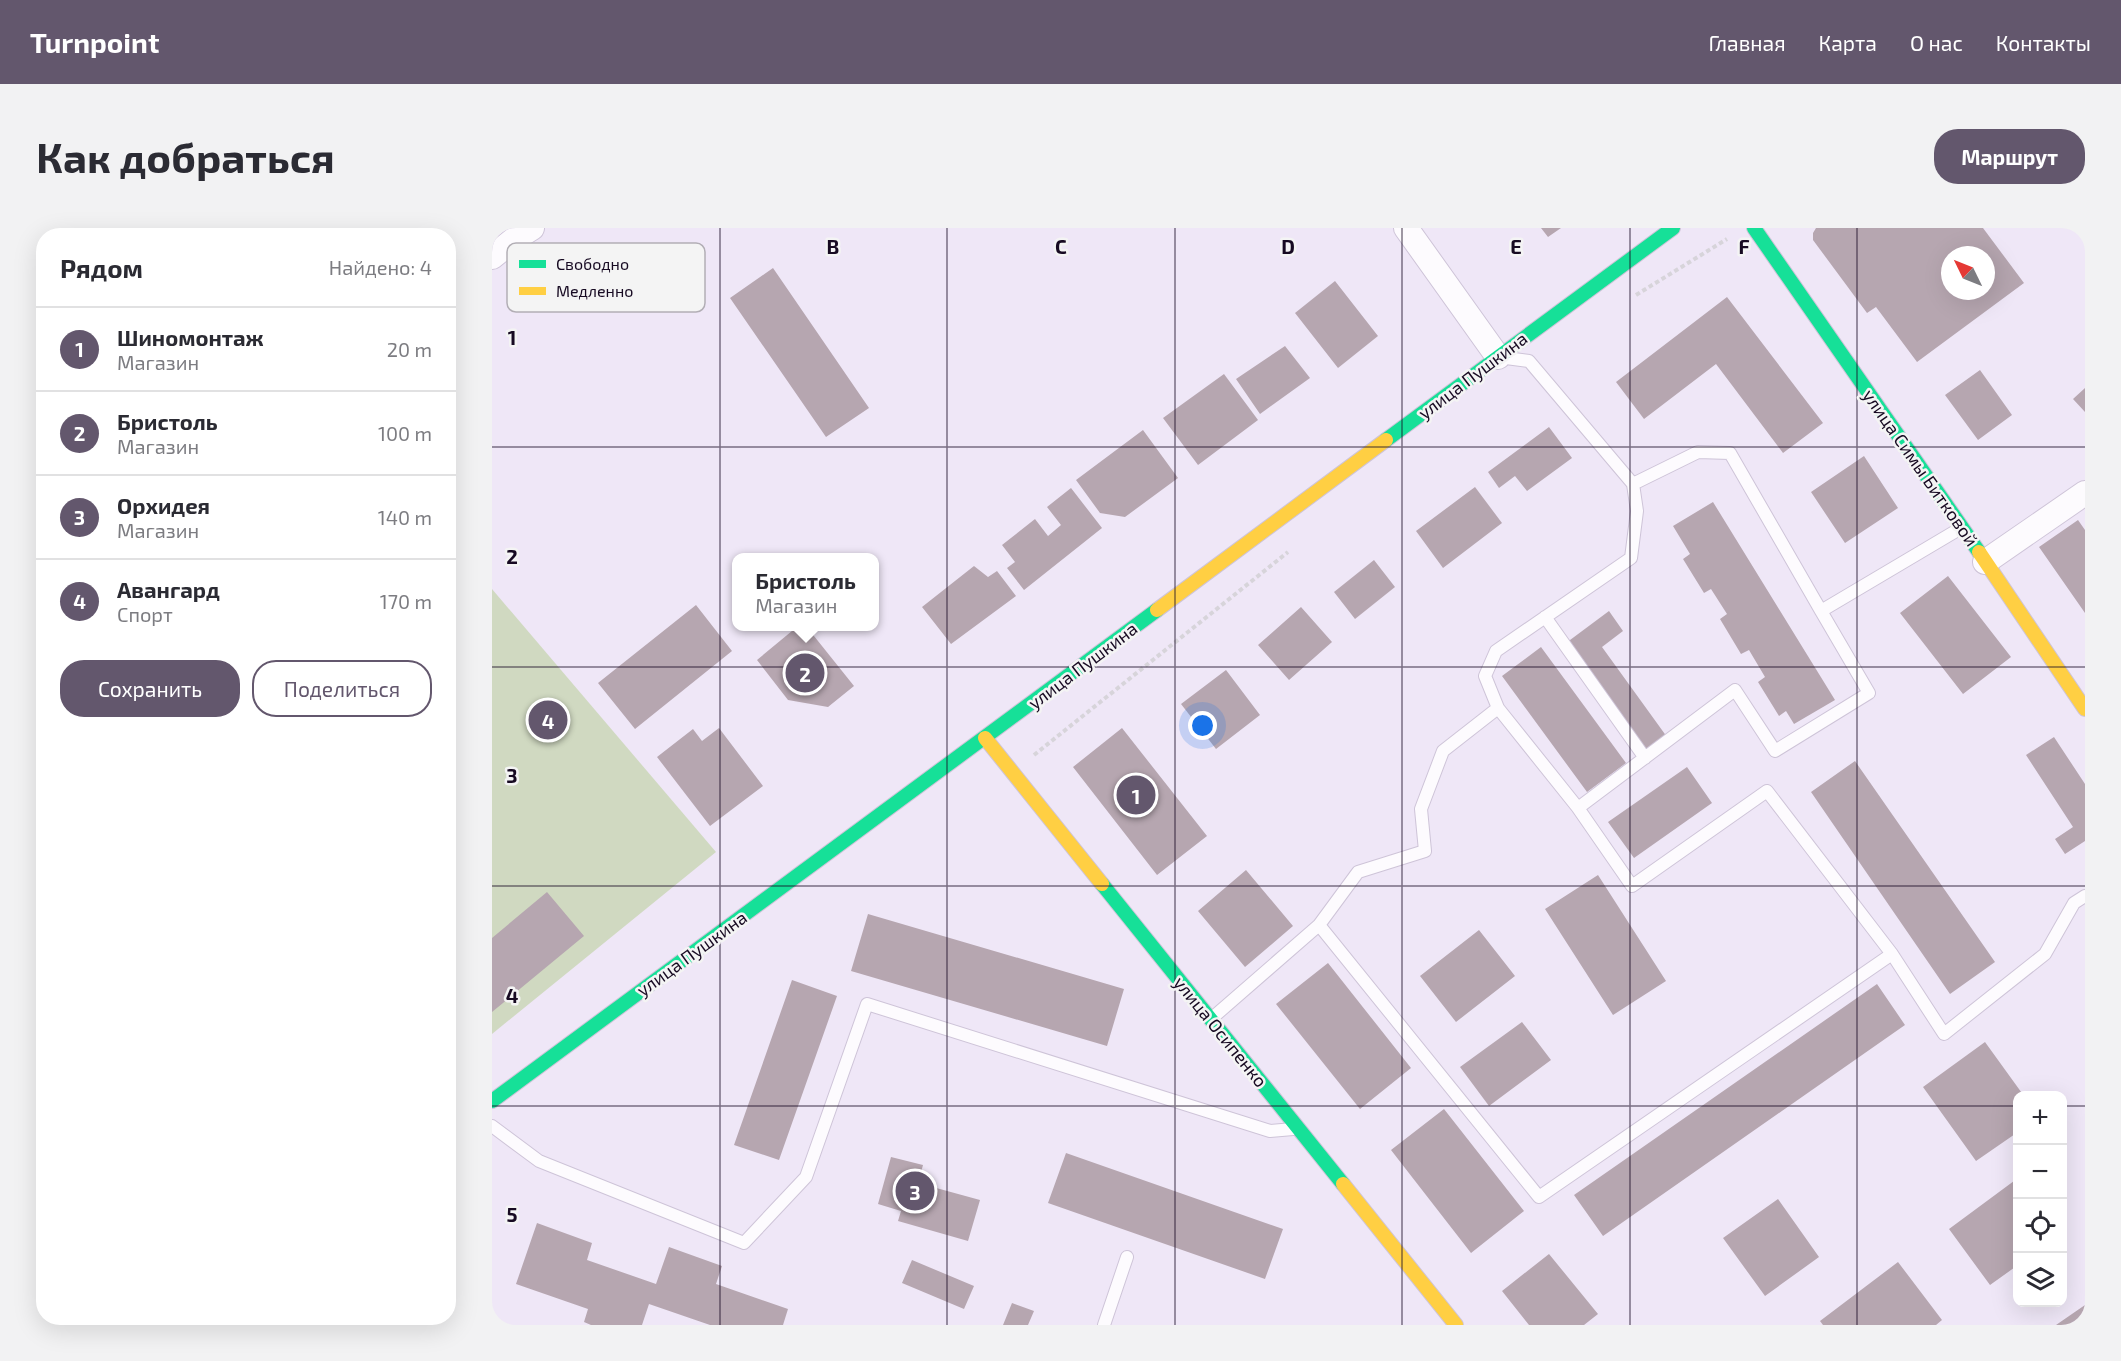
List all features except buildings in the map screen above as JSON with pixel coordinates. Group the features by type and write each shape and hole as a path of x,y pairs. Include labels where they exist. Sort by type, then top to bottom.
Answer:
{"street":[{"path":"511,243 532,228"},
{"path":"1406,228 1498,357"},
{"name":"улица Пушкина","path":"492,1101 1673,228"},
{"name":"улица Симы Битковой","path":"1754,228 1962,527 2085,709"},
{"path":"492,257 507,246"},
{"path":"1985,561 2085,493"},
{"name":"улица Осипенко","path":"985,738 1456,1325"}],"lane":[{"path":"1498,357 1529,361 1633,484 1637,511 1630,558 1496,651 1485,676 1498,708 1578,808 1632,886 1767,791 1892,954 1944,1034 2045,954 2074,903 2085,896"},
{"path":"1578,808 1735,690 1775,751 1869,693 1730,453 1698,452 1633,484"},
{"path":"1821,610 1962,527"},
{"path":"1545,617 1645,758"},
{"path":"1210,1020 1319,925 1358,872 1425,851 1421,808 1443,751 1498,708"},
{"path":"1319,925 1539,1197 1892,954"},
{"path":"492,1126 539,1161 744,1242 806,1177 867,1004 1270,1131 1298,1129"},
{"path":"1104,1325 1127,1257"}],"green space":[{"path":"492,589 716,852 492,1034"}],"traffic: fast":[{"path":"1386,440 1673,228"},
{"path":"1754,228 1979,552"},
{"path":"492,1101 1157,610"},
{"path":"1102,884 1343,1184"}],"traffic: slow":[{"path":"1157,610 1386,440"},
{"path":"1979,552 2085,709"},
{"path":"985,738 1102,884"},
{"path":"1343,1184 1456,1325"}],"place":[{"name":"Бристоль","path":"805,673"},
{"name":"Авангард","path":"548,720"},
{"name":"Шиномонтаж","path":"1136,795"},
{"name":"Орхидея","path":"915,1191"}]}
